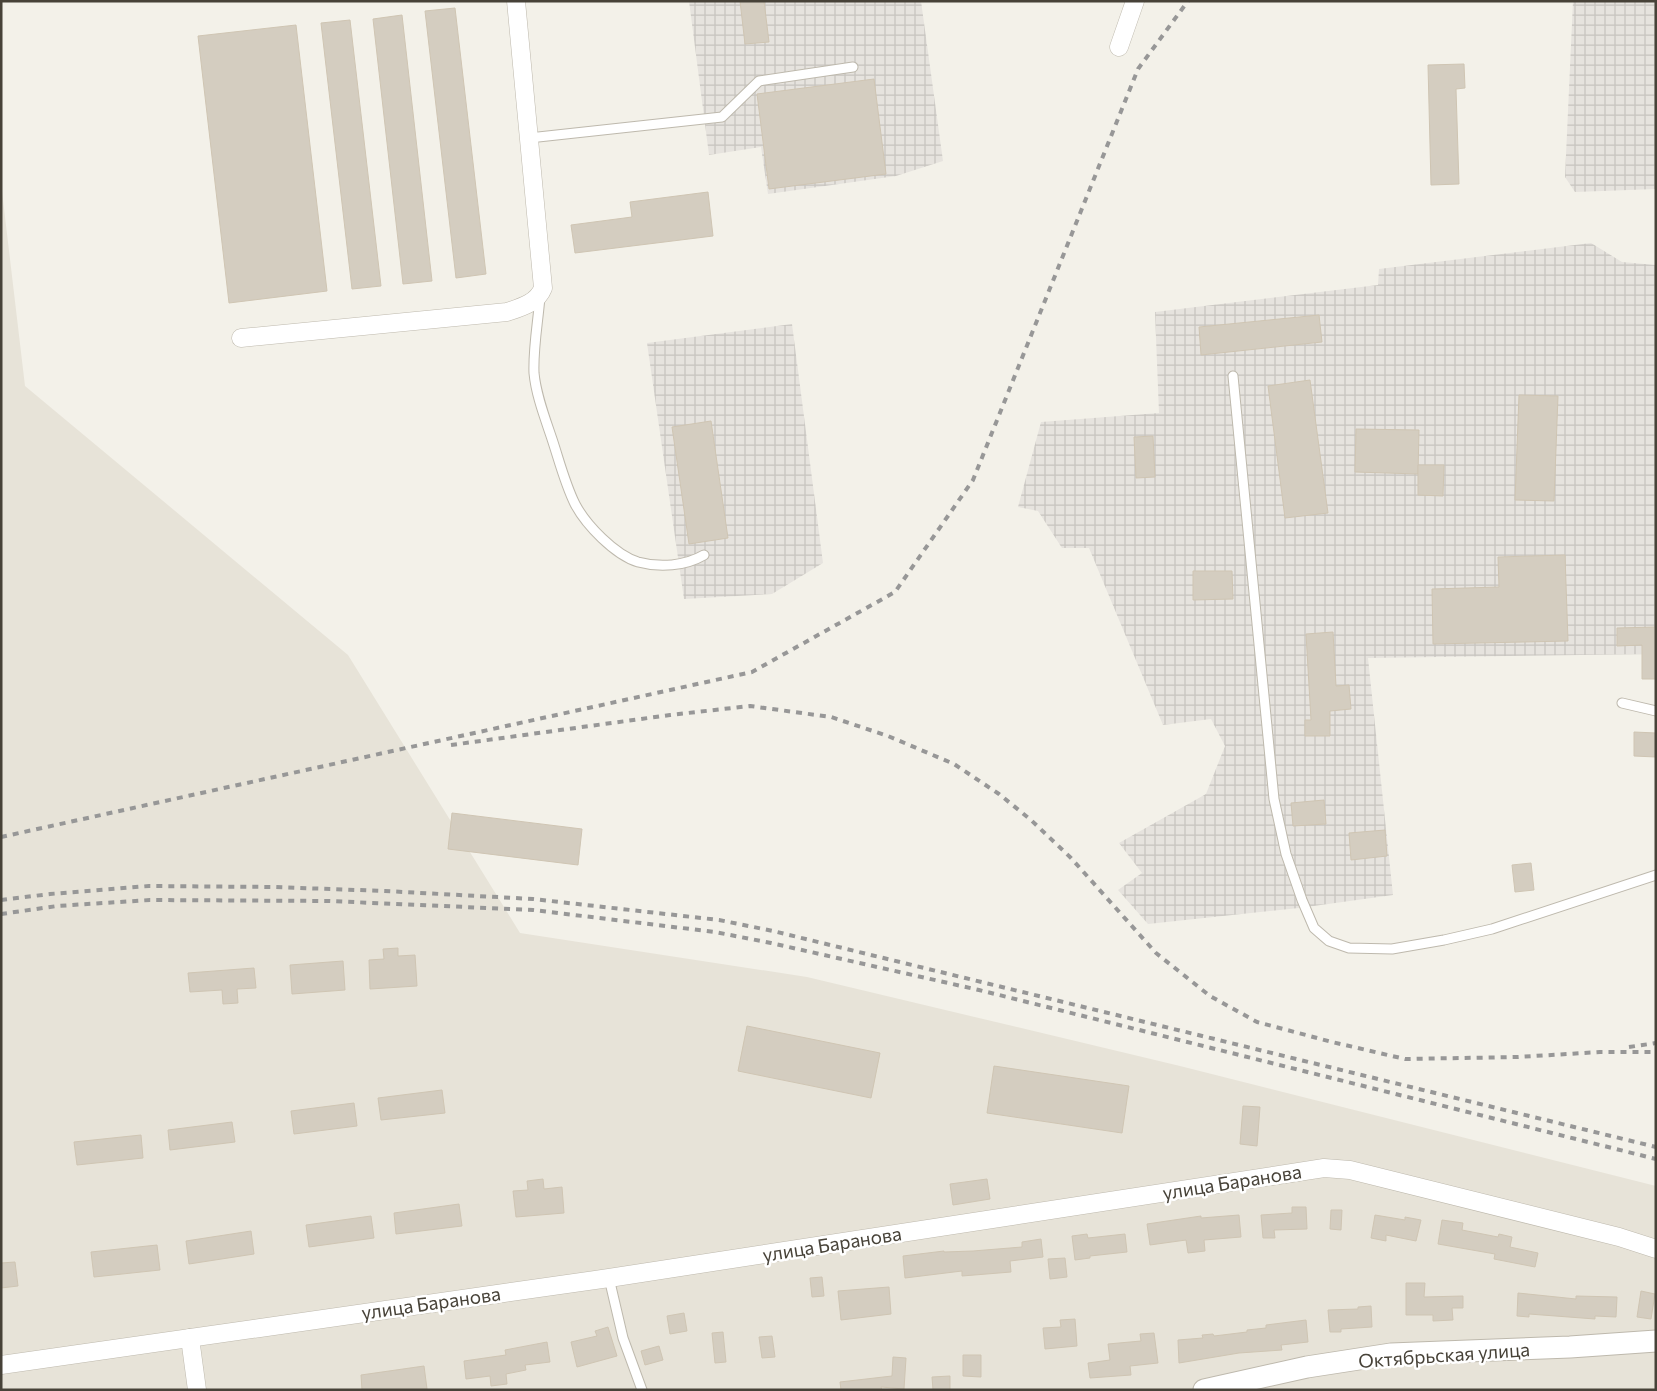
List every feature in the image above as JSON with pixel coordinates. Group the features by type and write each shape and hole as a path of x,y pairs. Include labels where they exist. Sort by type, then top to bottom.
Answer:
{"street":[{"path":"241,338 507,312 523,307 541,294 543,288 516,1"},
{"path":"1119,47 1135,1"},
{"name":"улица Баранова","path":"1,1365 609,1278 1324,1168 1350,1170 1619,1237 1656,1249"},
{"path":"190,1338 197,1390"},
{"name":"Октябрьская улица","path":"1204,1390 1306,1367 1391,1354 1570,1348 1656,1340"}],"lane":[{"path":"529,138 722,118 759,81 853,67"},
{"path":"541,294 534,374 546,422 575,504 592,528 606,542 637,562 655,565 679,564 693,562 704,555"},
{"path":"1233,376 1274,799 1286,854 1314,928 1329,941 1349,948 1392,949 1492,929 1656,875"},
{"path":"1622,703 1656,711"},
{"path":"609,1278 623,1338 642,1390"}],"shaded area":[{"path":"689,1 921,1 943,161 896,176 768,194 761,147 709,155"},
{"path":"1573,1 1656,1 1656,189 1575,192 1565,177"},
{"path":"1,183 25,386 348,655 520,933 807,977 1180,1066 1656,1186 1656,1390 1,1390"},
{"path":"1591,243 1622,262 1656,265 1656,654 1368,658 1393,895 1299,908 1148,924 1118,890 1142,873 1119,843 1206,794 1225,746 1211,719 1163,725 1089,548 1062,548 1038,511 1018,507 1041,422 1159,413 1155,312 1378,285 1379,269"},
{"path":"792,324 823,563 772,594 684,599 647,343"}],"building":[{"path":"740,1 764,1 769,42 745,44"},
{"path":"455,8 486,274 456,278 425,11"},
{"path":"402,15 432,281 403,284 373,19"},
{"path":"350,20 381,286 352,289 321,23"},
{"path":"296,25 327,291 229,303 198,36"},
{"path":"1464,64 1465,88 1456,89 1459,184 1431,185 1428,65"},
{"path":"874,79 886,174 769,189 757,94"},
{"path":"708,192 713,236 575,253 571,225 632,217 630,202"},
{"path":"1319,315 1322,342 1201,355 1199,327"},
{"path":"1310,380 1328,513 1285,518 1268,386"},
{"path":"1519,395 1558,396 1554,501 1515,500"},
{"path":"711,421 728,538 689,544 672,427"},
{"path":"1356,429 1419,430 1418,474 1355,472"},
{"path":"1153,436 1155,477 1136,478 1134,437"},
{"path":"1418,465 1444,465 1443,496 1418,495"},
{"path":"1565,555 1568,641 1433,644 1432,589 1499,587 1498,557"},
{"path":"1193,571 1232,571 1233,599 1193,600"},
{"path":"1656,627 1656,679 1642,679 1642,645 1617,646 1617,628"},
{"path":"1333,632 1336,686 1349,685 1351,709 1330,711 1330,736 1305,736 1305,720 1311,720 1306,634"},
{"path":"1634,732 1656,733 1656,757 1634,756"},
{"path":"1324,800 1326,824 1293,826 1291,803"},
{"path":"452,813 582,829 578,865 448,849"},
{"path":"1385,830 1387,856 1351,860 1349,833"},
{"path":"1531,863 1534,890 1515,892 1512,865"},
{"path":"398,948 398,956 415,955 417,986 370,989 369,960 384,959 383,949"},
{"path":"343,961 345,990 292,994 290,965"},
{"path":"254,968 256,988 237,989 238,1003 223,1004 222,990 190,992 188,973"},
{"path":"747,1026 880,1053 871,1098 738,1071"},
{"path":"994,1066 1129,1086 1122,1133 987,1113"},
{"path":"442,1090 445,1113 381,1120 378,1098"},
{"path":"354,1103 357,1126 294,1134 291,1111"},
{"path":"1243,1106 1260,1107 1257,1146 1240,1144"},
{"path":"232,1122 235,1142 170,1150 168,1130"},
{"path":"141,1135 143,1158 77,1165 74,1142"},
{"path":"543,1179 544,1189 562,1187 564,1213 516,1217 513,1191 528,1190 527,1181"},
{"path":"987,1179 990,1199 953,1205 950,1184"},
{"path":"459,1204 462,1226 396,1234 394,1213"},
{"path":"1292,1207 1306,1207 1307,1229 1274,1230 1275,1238 1263,1238 1261,1215 1292,1213"},
{"path":"1331,1210 1342,1210 1341,1230 1330,1229"},
{"path":"1239,1215 1241,1237 1204,1240 1205,1251 1188,1253 1186,1240 1150,1245 1147,1224 1201,1216 1201,1218"},
{"path":"1375,1215 1405,1220 1405,1217 1421,1220 1416,1241 1386,1235 1386,1241 1371,1238"},
{"path":"371,1216 374,1238 309,1247 306,1225"},
{"path":"1442,1220 1463,1223 1462,1230 1498,1237 1499,1234 1512,1237 1510,1247 1538,1253 1535,1267 1494,1259 1495,1254 1438,1244"},
{"path":"251,1231 254,1254 189,1264 186,1241"},
{"path":"1087,1234 1088,1238 1125,1234 1127,1252 1090,1256 1090,1258 1075,1260 1072,1236"},
{"path":"1041,1239 1043,1257 1010,1261 1011,1272 962,1276 962,1271 905,1278 903,1256 944,1251 1022,1247 1022,1242"},
{"path":"157,1245 160,1270 94,1277 91,1252"},
{"path":"1065,1258 1067,1277 1050,1279 1048,1259"},
{"path":"15,1262 18,1286 1,1288 1,1263"},
{"path":"822,1277 824,1296 812,1297 810,1278"},
{"path":"1406,1283 1425,1283 1424,1297 1463,1296 1463,1308 1452,1308 1453,1320 1433,1321 1433,1315 1406,1315"},
{"path":"889,1287 891,1314 841,1320 838,1291"},
{"path":"1641,1291 1655,1294 1651,1319 1637,1317"},
{"path":"1518,1293 1576,1299 1576,1296 1617,1297 1616,1317 1595,1316 1595,1319 1529,1314 1529,1317 1517,1316"},
{"path":"1371,1306 1372,1327 1341,1329 1341,1332 1330,1332 1328,1310 1358,1309 1358,1307"},
{"path":"684,1313 687,1331 670,1334 667,1316"},
{"path":"1075,1319 1077,1346 1045,1349 1043,1328 1061,1327 1060,1320"},
{"path":"1306,1320 1308,1342 1281,1345 1282,1350 1239,1353 1179,1363 1178,1340 1203,1338 1202,1335 1213,1334 1214,1336 1247,1332 1247,1330 1266,1328 1266,1325"},
{"path":"608,1327 617,1356 577,1367 571,1342 597,1336 595,1331"},
{"path":"723,1332 726,1362 715,1363 712,1333"},
{"path":"1154,1333 1158,1363 1130,1366 1131,1375 1090,1378 1088,1363 1110,1360 1108,1344 1141,1341 1140,1334"},
{"path":"772,1336 775,1357 762,1358 759,1337"},
{"path":"547,1342 550,1362 525,1365 526,1370 506,1374 507,1384 491,1386 490,1376 466,1379 464,1361 506,1355 505,1350"},
{"path":"659,1346 663,1360 645,1365 641,1351"},
{"path":"963,1355 981,1355 981,1377 963,1376"},
{"path":"893,1357 906,1358 904,1389 881,1387 882,1390 841,1390 840,1382 892,1376"},
{"path":"424,1366 427,1389 362,1390 361,1375"},
{"path":"950,1376 950,1390 933,1390 932,1377"}],"railway":[{"path":"1,837 752,672 895,592 973,480 1138,69 1188,1"},
{"path":"451,745 750,706 831,717 888,736 954,764 999,794 1031,820 1071,858 1156,953 1210,996 1257,1022 1405,1059 1518,1057 1600,1052 1656,1052"},
{"path":"1,900 149,886 274,887 533,899 719,920 773,931 1656,1147"},
{"path":"1,914 57,906 150,900 329,901 533,910 715,932 979,990 1656,1159"},
{"path":"1629,1047 1656,1043"}]}
